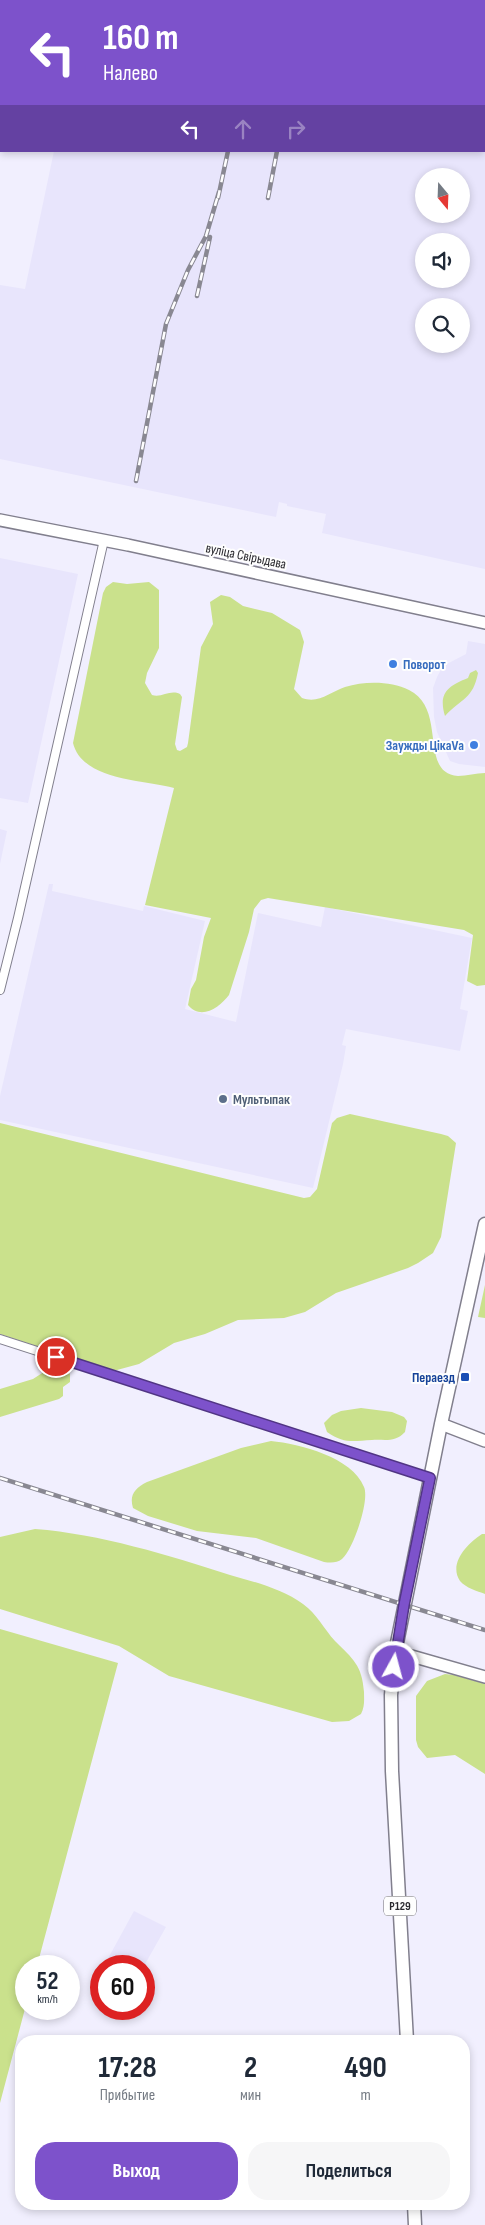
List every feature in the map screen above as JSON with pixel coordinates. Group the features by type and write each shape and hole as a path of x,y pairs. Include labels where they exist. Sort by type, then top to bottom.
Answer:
{"main road":[{"name":"вуліца Свірыдава","path":"0,520 104,540 485,623"},
{"name":"Р129","path":"407,2035 392,1771 392,1695 395,1653 441,1424 485,1224"},
{"path":"441,1424 485,1441"},
{"path":"395,1653 485,1677"},
{"path":"414,2210 415,2225"}],"street":[{"path":"0,990 104,540"},
{"path":"0,1338 430,1478"}],"shaded area":[{"path":"54,152 485,152 485,569 322,533 326,514 287,506 287,504 279,502 276,517 0,459 0,285 25,289"},
{"path":"0,558 78,574 28,803 0,798"},
{"path":"468,641 485,644 485,767 450,761 437,732 434,717 433,688 437,677 443,666 466,654"},
{"path":"0,829 7,831 0,864"},
{"path":"49,884 53,884 52,891 143,911 144,906 205,921 185,1009 236,1022 258,913 321,927 325,907 472,938 460,1009 468,1011 460,1051 346,1029 342,1045 346,1046 343,1064 313,1188 0,1120 0,1096"},
{"path":"134,1911 166,1927 150,1955 110,1955"}],"green space":[{"path":"113,582 127,584 149,582 159,590 159,648 147,673 145,683 152,695 156,696 173,692 180,694 182,697 175,744 177,750 180,751 187,747 201,647 213,624 210,602 221,595 230,597 243,606 272,613 300,630 304,642 294,689 302,698 314,700 345,687 378,683 402,687 421,699 431,725 435,752 439,764 446,772 458,776 485,773 485,985 477,986 467,981 473,935 464,930 268,898 261,900 254,909 249,932 229,995 216,1008 204,1012 193,1010 188,1005 191,989 196,980 204,937 211,918 145,905 174,788 131,780 101,771 88,765 79,755 73,743 103,593 106,587"},
{"path":"476,670 478,673 476,682 470,693 445,716 443,701 446,691 468,678 470,673"},
{"path":"350,1114 441,1134 448,1136 456,1143 441,1237 433,1253 418,1263 336,1293 305,1312 284,1318 238,1320 205,1334 174,1343 139,1364 117,1370 108,1370 0,1334 0,1123 304,1198 310,1197 317,1189 332,1123 337,1118"},
{"path":"485,1285 485,1318 478,1317"},
{"path":"50,1368 66,1371 70,1374 70,1382 63,1387 63,1396 59,1399 0,1417 0,1389 33,1379"},
{"path":"361,1408 392,1412 404,1417 407,1421 405,1432 397,1438 390,1440 354,1441 344,1440 327,1432 324,1423 332,1415 341,1411"},
{"path":"271,1441 296,1445 324,1454 337,1460 358,1477 365,1493 363,1513 351,1546 342,1559 334,1562 324,1562 256,1538 197,1531 148,1516 133,1508 132,1499 134,1492 147,1482 241,1448"},
{"path":"35,1529 84,1535 134,1546 259,1583 295,1599 312,1612 356,1663 361,1675 364,1692 364,1706 361,1714 349,1721 332,1722 169,1676 119,1646 0,1609 0,1537"},
{"path":"482,1534 485,1534 485,1594 462,1583 457,1574 456,1567 461,1554"},
{"path":"0,1629 118,1663 40,1955 15,1955 15,2020 22,2020 18,2035 15,2035 15,2046 0,2103"},
{"path":"445,1674 485,1684 485,1774 455,1755 427,1758 418,1747 416,1740 416,1696 427,1681"}],"railway":[{"path":"218,198 228,152"},
{"path":"268,198 277,152"},
{"path":"136,481 166,324 188,270 206,236 219,192"},
{"path":"197,296 210,237"},
{"path":"0,1478 485,1630"}],"place":[{"name":"Поворот","path":"393,664"},
{"name":"Заужды ЦікаVа","path":"474,745"},
{"name":"Мультыпак","path":"223,1099"},
{"name":"Пераезд","path":"465,1377"}],"route":[{"path":"56,1357 430,1478 404,1605 394,1667"}]}
